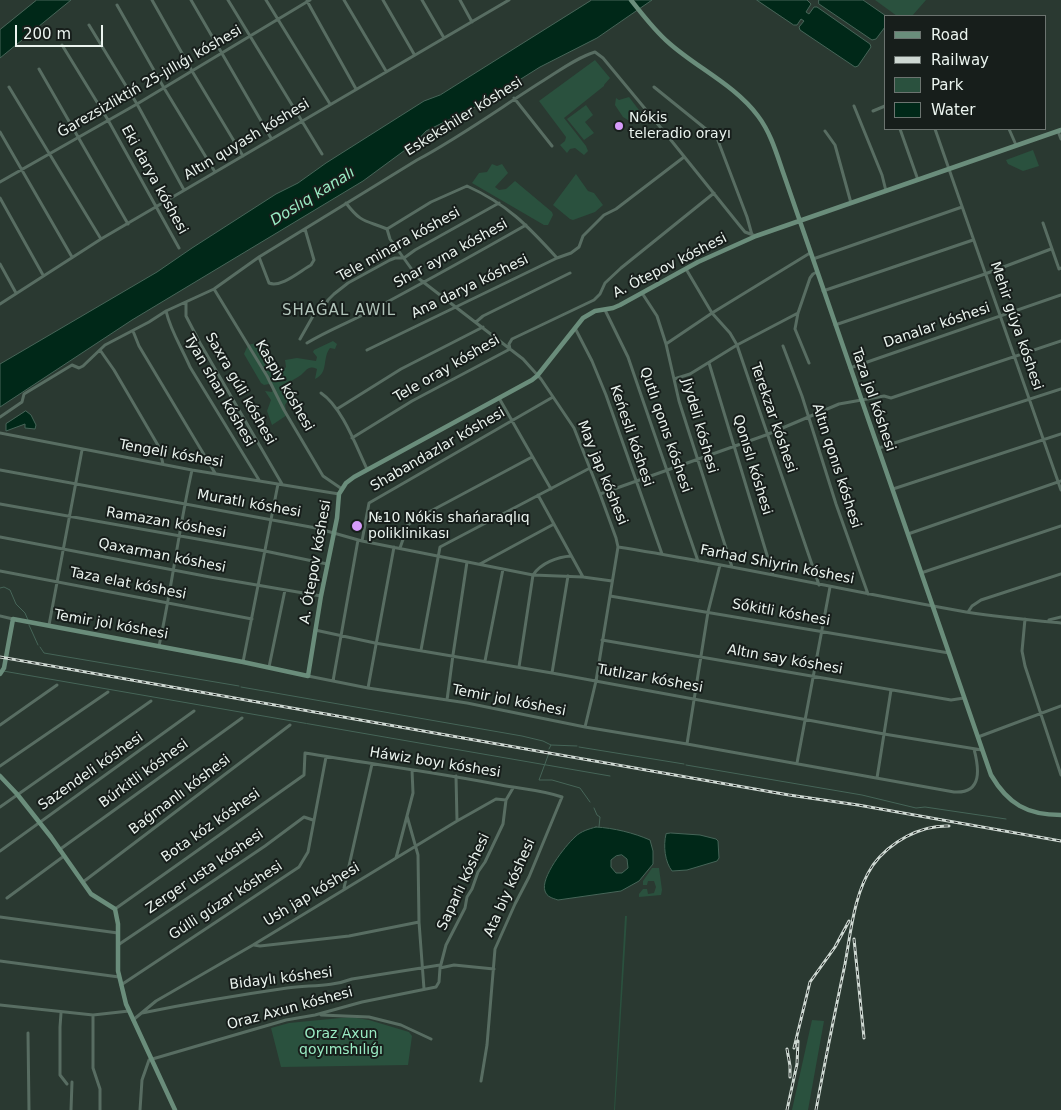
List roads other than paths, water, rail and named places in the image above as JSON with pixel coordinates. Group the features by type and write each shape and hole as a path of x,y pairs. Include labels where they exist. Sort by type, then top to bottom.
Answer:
{"street":[{"path":"152,0 243,156"},
{"path":"191,0 271,138"},
{"path":"228,0 322,154"},
{"path":"266,0 330,104"},
{"path":"308,0 356,89"},
{"name":"Ǵarezsizliktiń 25-jıllıǵı kóshesi","path":"0,182 164,88 308,0"},
{"path":"344,0 386,71"},
{"path":"383,0 414,54"},
{"path":"422,0 444,38"},
{"path":"460,0 472,22"},
{"name":"Altın quyash kóshesi","path":"0,304 101,239 509,0"},
{"name":"Taza jol kóshesi","path":"630,0 651,26 670,44 740,96 757,115 772,142 991,775 1010,800 1030,811 1061,815"},
{"path":"117,5 215,172"},
{"path":"89,25 184,190"},
{"name":"Eki darya kóshesi","path":"62,45 108,120 179,248"},
{"name":"Eskekshiler kóshesi","path":"0,417 22,402 24,394 72,365 79,368 83,366 105,345 166,311 214,289 260,257 346,203 442,147 514,98 574,61 595,52 603,58 684,157"},
{"path":"39,69 128,224"},
{"path":"9,87 101,239"},
{"path":"654,87 717,138 754,235"},
{"path":"514,98 552,146"},
{"path":"854,106 882,175 886,191"},
{"path":"874,111 884,106"},
{"path":"900,130 918,180"},
{"name":"Mehir gúyа kóshesi","path":"935,130 1043,439 1060,482 1061,490"},
{"path":"1009,130 1017,146"},
{"path":"1060,130 1061,139"},
{"name":"A. Ótepov kóshesi","path":"308,676 340,491 346,483 367,469 538,376 574,327 589,313 620,305 754,235 800,221 1060,130"},
{"path":"825,131 834,145 852,203"},
{"path":"0,132 72,257"},
{"path":"684,157 745,232 754,235"},
{"name":"Ana darya kóshesi","path":"367,350 454,306 571,253 580,247 583,236 604,215 616,209 684,157"},
{"path":"346,203 356,216 363,221 387,229 431,202 467,186 484,193 508,208 557,258"},
{"name":"Tele oray kóshesi","path":"352,438 412,401 510,349 509,344 512,339 594,300 600,294 605,283 621,268 714,193"},
{"path":"0,198 43,275"},
{"name":"Tele minara kóshesi","path":"300,339 313,316 324,308 328,300 348,283 390,260 404,258 499,203"},
{"path":"812,259 962,207"},
{"path":"1043,223 1059,269 1061,268"},
{"name":"Shar ayna kóshesi","path":"307,343 328,330 338,328 424,282 526,225"},
{"path":"260,257 269,283 272,284 279,284 311,265 314,260 305,229"},
{"name":"May jap kóshesi","path":"387,229 390,239 418,278 523,359 538,376 574,428 590,468 618,547 596,681 585,727"},
{"path":"824,291 973,240"},
{"path":"835,325 986,274 1051,249"},
{"path":"666,344 712,313 810,253"},
{"path":"0,264 16,292"},
{"name":"Terekzar kóshesi","path":"686,269 712,313 730,333 737,345 818,585"},
{"path":"810,363 795,329 811,276 817,272"},
{"path":"476,322 482,316 570,273"},
{"name":"Kaspiy kóshesi","path":"214,289 267,376 284,410 323,476 340,491"},
{"name":"Jiydeli kóshesi","path":"642,292 657,316 697,459 732,567"},
{"name":"Danalar kóshesi","path":"850,368 1061,295"},
{"name":"Saxra gúli kóshesi","path":"186,303 186,316 196,336 280,484"},
{"name":"Qutlı qonıs kóshesi","path":"605,310 628,357 698,561"},
{"name":"Tyan shan kóshesi","path":"166,311 170,329 182,348 190,367 258,480"},
{"path":"674,379 690,374 737,345 798,314"},
{"path":"337,409 401,369 483,327"},
{"name":"Keńesli kóshesi","path":"574,327 592,361 662,554"},
{"path":"133,330 138,346 215,473"},
{"path":"600,494 735,446 839,404 884,396 892,398 1061,341"},
{"name":"Altın qonıs kóshesi","path":"783,346 868,594"},
{"path":"100,350 114,370 159,447 164,464"},
{"name":"Qonıslı kóshesi","path":"709,363 773,575"},
{"path":"878,448 1061,389"},
{"path":"321,393 329,398 337,409 367,469"},
{"name":"Shabandazlar kóshesi","path":"333,681 369,503 553,397"},
{"path":"499,398 551,489"},
{"name":"Tengeli kóshesi","path":"0,433 192,470 340,491"},
{"path":"893,489 1061,434"},
{"path":"49,625 82,450"},
{"path":"400,548 408,525 414,520 532,457"},
{"path":"421,650 440,547 590,468"},
{"name":"Muratlı kóshesi","path":"0,470 271,520 533,575 582,577 612,581"},
{"path":"159,646 168,603 178,536 192,470"},
{"path":"908,534 1060,482"},
{"path":"243,662 280,484"},
{"path":"538,495 582,577"},
{"name":"Ramazan kóshesi","path":"0,504 327,564"},
{"path":"480,564 554,524"},
{"path":"921,573 1061,526"},
{"name":"Qaxarman kóshesi","path":"0,537 321,596"},
{"path":"368,688 394,547"},
{"name":"Farhad Shiyrin kóshesi","path":"618,547 932,606 1061,623"},
{"path":"519,667 533,575 540,567 560,557 571,556"},
{"path":"448,700 467,562"},
{"path":"687,744 708,612 720,566"},
{"path":"485,661 503,569"},
{"name":"Taza elat kóshesi","path":"0,571 252,619"},
{"path":"968,612 972,606 981,600 1061,574"},
{"path":"552,673 568,576"},
{"path":"797,763 830,587"},
{"path":"269,667 284,590"},
{"name":"Sókitli kóshesi","path":"610,596 949,653"},
{"name":"Temir jol kóshesi","path":"0,616 269,667 368,688 448,700 585,727 964,792 968,791 978,778 978,763 974,749"},
{"path":"1046,622 1061,617"},
{"path":"0,674 4,668 13,619"},
{"path":"1025,619 1022,651 1025,666 1061,775"},
{"name":"Tutlızar kóshesi","path":"315,630 375,643 453,655 806,720 982,750"},
{"name":"Altın say kóshesi","path":"602,640 951,700 964,698"},
{"path":"0,725 57,685"},
{"path":"877,778 891,690"},
{"path":"0,766 108,692"},
{"path":"0,807 150,701"},
{"path":"977,737 1061,706"},
{"name":"Sazendeli kóshesi","path":"0,850 194,711"},
{"name":"Búrkitli kóshesi","path":"59,850 242,718"},
{"name":"Baǵmanlı kóshesi","path":"82,883 290,725"},
{"name":"Háwiz boyı kóshesi","path":"305,753 456,776 513,788 549,792 562,796"},
{"name":"Bota kóz kóshesi","path":"114,909 304,775 305,753"},
{"name":"Gúlli gúzar kóshesi","path":"121,985 299,867 308,852 326,756"},
{"path":"344,889 372,764"},
{"path":"396,858 413,793 412,770"},
{"path":"0,776 39,822 82,883 95,898 114,909 117,915 119,933 119,977 121,985 129,1011 175,1110"},
{"path":"456,776 457,821"},
{"name":"Saparlı kóshesi","path":"436,987 446,946 465,908 467,897 478,872 485,862 503,824 506,800 513,788"},
{"name":"Ata biy kóshesi","path":"481,1081 487,1045 495,949 529,877 562,796"},
{"name":"Ush jap kóshesi","path":"134,1020 156,1001 254,945 457,821 496,799 506,800"},
{"path":"407,816 419,864 419,922 424,989"},
{"name":"Zerger usta kóshesi","path":"118,945 265,846 304,817 313,820"},
{"path":"7,898 64,856"},
{"path":"0,917 119,933"},
{"path":"254,945 260,946 349,936 419,922"},
{"path":"0,961 119,977"},
{"name":"Bidaylı kóshesi","path":"142,1013 209,1000 290,988 340,984 352,979 423,967 454,965 494,969"},
{"name":"Oraz Axun kóshesi","path":"152,1059 286,1020 315,1016 362,1002 436,987"},
{"path":"0,1005 93,1015 129,1011"},
{"path":"62,1013 60,1027 60,1075 67,1084"},
{"path":"93,1015 93,1068 100,1089 100,1110"},
{"path":"315,1016 369,1017 401,1025 431,1039"},
{"path":"28,1033 29,1110"},
{"path":"140,1110 142,1080 149,1060 152,1059"},
{"path":"71,1110 72,1082"}],"water":[{"path":"37,0 71,0 0,58 0,30"},
{"name":"Doslıq kanalı","path":"592,0 652,0 597,38 540,67 481,104 426,131 416,142 363,181 132,320 0,407 0,364 157,272 276,194 298,183 424,101 440,95"},
{"path":"757,0 807,0 811,4 806,12 809,14 814,7 817,7 870,44 871,47 858,66 855,67 800,30 799,27 804,21 801,19 797,25 794,25"},
{"path":"819,0 863,0 885,15 884,28 876,39 872,40 819,4"},
{"path":"26,411 31,415 36,425 35,429 25,428 25,424 6,431 6,424"},
{"path":"596,827 631,833 650,840 653,851 653,864 639,881 621,891 558,900 547,895 544,885 554,862 575,837 582,832","holes":["622,855 627,859 628,868 622,873 616,873 611,867 611,860 616,856"]},
{"path":"666,834 700,835 716,839 718,841 719,858 717,861 687,870 672,871 666,859 665,849"}],"waterway":[{"path":"0,588 4,587 10,590 16,604 25,613 28,620"},
{"path":"29,625 38,645"},
{"path":"40,647 44,653 239,686"},
{"path":"3,671 610,776"},
{"path":"241,687 522,736 543,741 551,745 549,749"},
{"path":"551,745 577,746"},
{"path":"579,747 684,764"},
{"path":"549,753 539,780 552,780 580,788 590,802"},
{"path":"686,765 862,795 916,808 925,807 1006,819"},
{"path":"594,808 600,817 599,827"}],"railway":[{"path":"0,657 1061,841"},
{"path":"816,1110 854,913 861,888 873,865 897,842 906,836 927,828 949,826"},
{"path":"794,1048 810,982 835,947 849,921"},
{"path":"854,939 864,1038"},
{"path":"787,1110 797,1064 798,1041"},
{"path":"787,1049 790,1077"}],"place":[{"name":"Nókis teleradio orayı","path":"619,126"},
{"name":"№10 Nókis shańaraqlıq poliklinikası","path":"357,526"}],"district":[{"name":"SHAǴAL AWIL","path":"339,311"}],"park label":[{"name":"Oraz Axun qoyımshılıǵı","path":"341,1042"}]}
